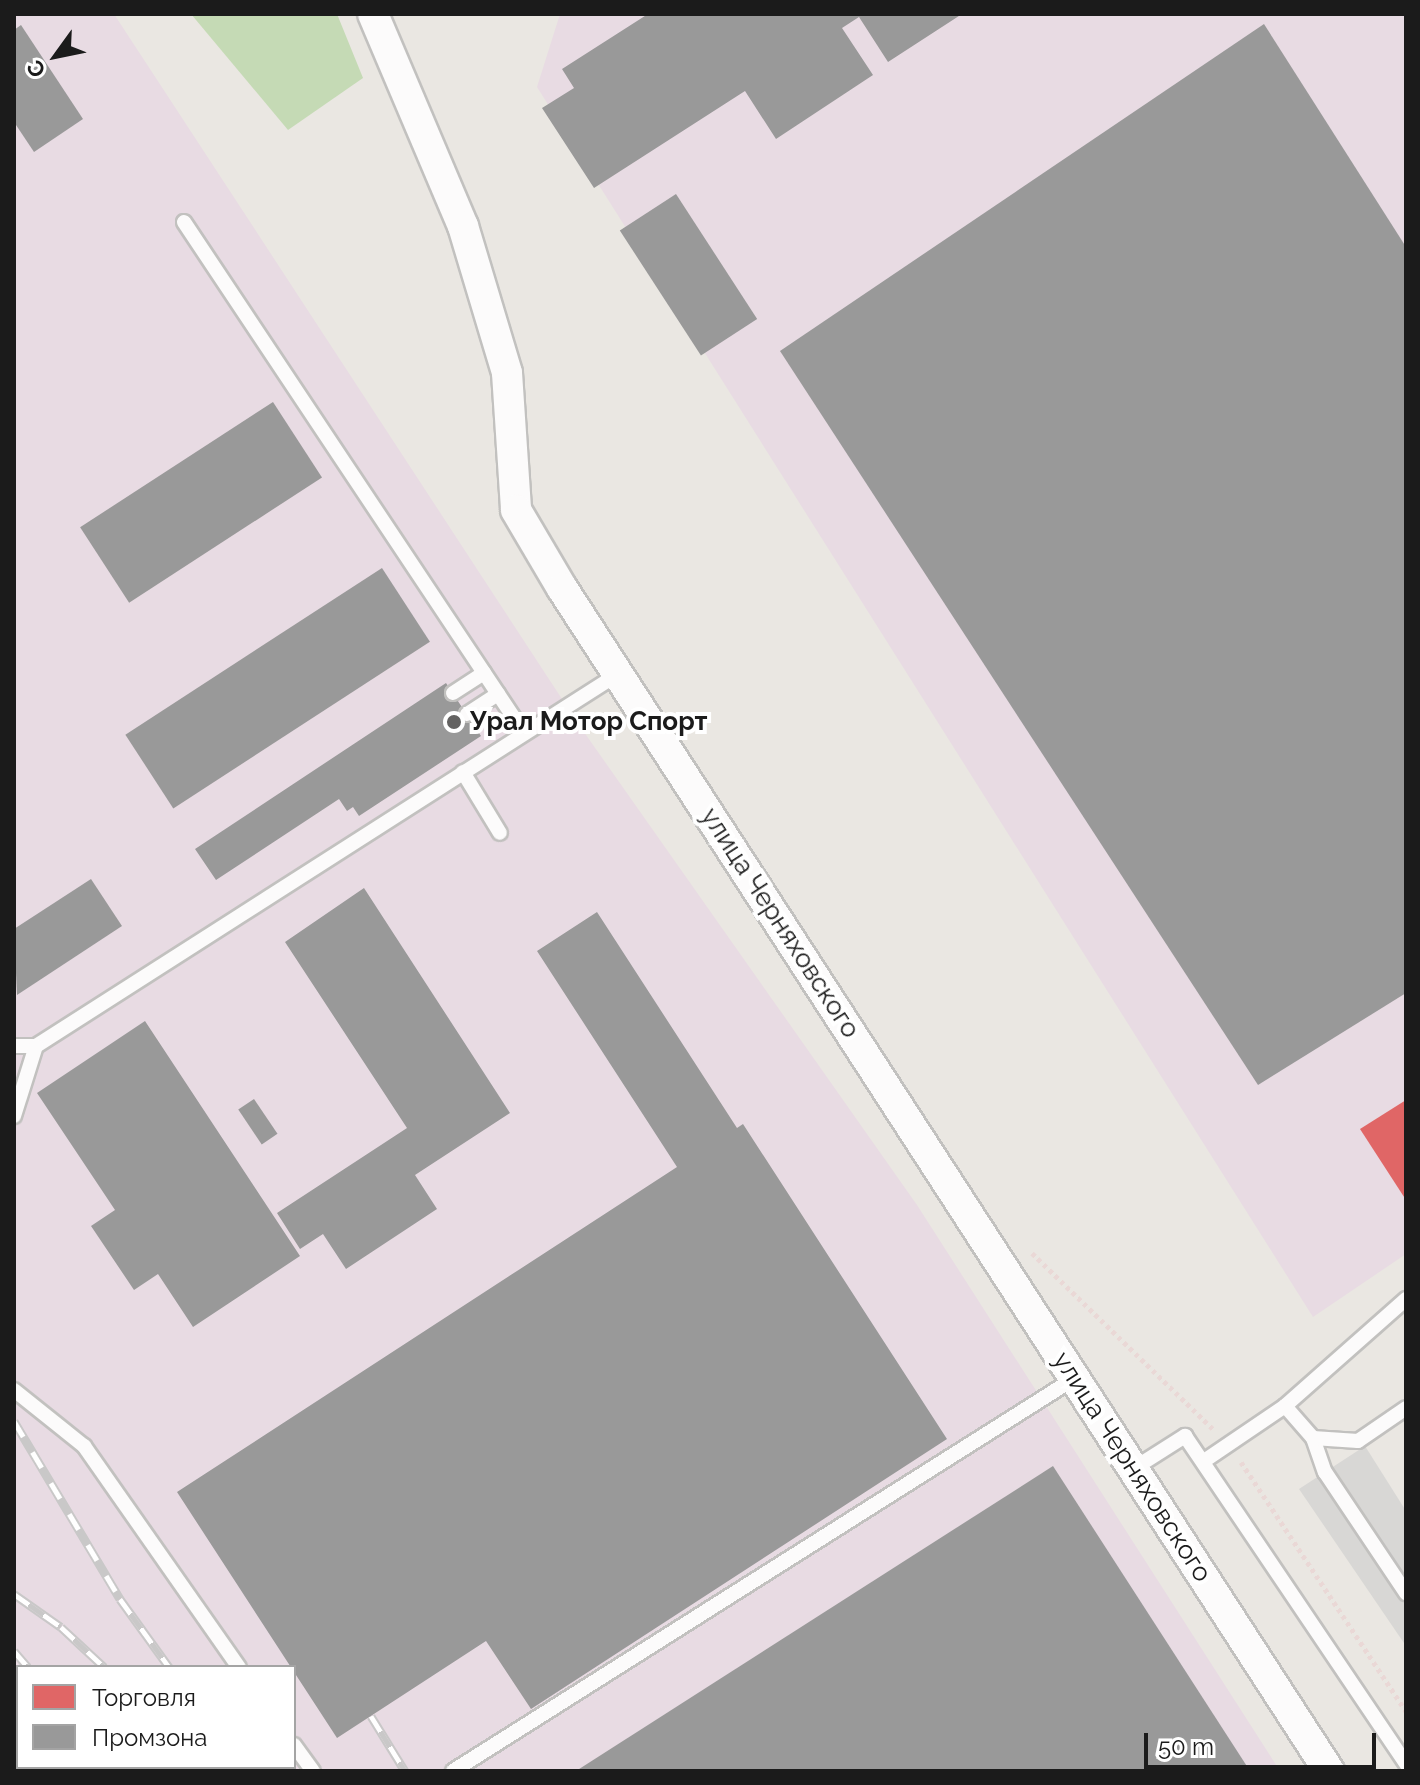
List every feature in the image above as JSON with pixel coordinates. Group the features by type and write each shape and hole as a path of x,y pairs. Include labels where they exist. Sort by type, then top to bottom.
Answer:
{"street":[{"name":"улица Черняховского","path":"373,14 463,226 507,373 516,510 618,674 1329,1771"}],"lane":[{"path":"184,222 524,733"},
{"path":"453,693 484,673"},
{"path":"14,1046 36,1046 618,674"},
{"path":"467,714 498,694"},
{"path":"463,772 500,833"},
{"path":"14,1116 36,1046"},
{"path":"1204,1461 1285,1406 1406,1299"},
{"path":"453,1771 1075,1378"},
{"path":"15,1390 84,1446 238,1665"},
{"path":"1285,1406 1313,1438 1325,1472 1406,1593"},
{"path":"1313,1438 1358,1441 1406,1408"},
{"path":"1133,1469 1185,1436 1406,1764"},
{"path":"296,1748 313,1771"}],"path":[{"path":"1026,1247 1229,1444 1406,1711"}],"shaded area":[{"path":"14,14 114,14 579,725 917,1205 1280,1771 14,1771"},
{"path":"560,14 1406,14 1406,1254 1313,1317 537,87"},
{"path":"1365,1446 1406,1511 1406,1646 1299,1489"}],"green space":[{"path":"191,14 337,14 363,78 288,130"}],"building: Торговля":[{"path":"1406,1100 1406,1200 1360,1129"}],"building: Промзона":[{"path":"648,14 962,14 888,62 859,17 842,28 873,75 776,139 745,91 594,188 542,108 574,88 562,69"},
{"path":"1264,24 1406,247 1406,993 1258,1085 780,351"},
{"path":"21,25 83,119 34,152 14,122 14,30"},
{"path":"676,194 757,319 701,355 620,230"},
{"path":"273,402 322,477 129,603 80,527"},
{"path":"382,568 430,642 173,808 125,735"},
{"path":"446,683 481,736 359,816 353,807 347,811 339,799 216,880 195,849"},
{"path":"91,879 122,926 17,995 14,929"},
{"path":"364,888 510,1113 415,1175 437,1209 346,1269 323,1234 300,1249 277,1213 407,1128 285,942"},
{"path":"597,912 737,1128 743,1124 947,1439 531,1709 486,1641 337,1738 296,1675 296,1665 290,1665 177,1492 677,1167 537,951"},
{"path":"145,1021 300,1256 193,1327 158,1274 134,1290 91,1226 115,1210 37,1093"},
{"path":"254,1099 277,1134 262,1144 238,1110"},
{"path":"1053,1466 1250,1771 576,1771"}],"railway":[{"path":"14,1421 120,1599 168,1665"},
{"path":"14,1594 61,1627 102,1665"},
{"path":"14,1651 26,1665"},
{"path":"371,1716 405,1771"}],"place":[{"name":"Урал Мотор Спорт","path":"454,722"}]}
